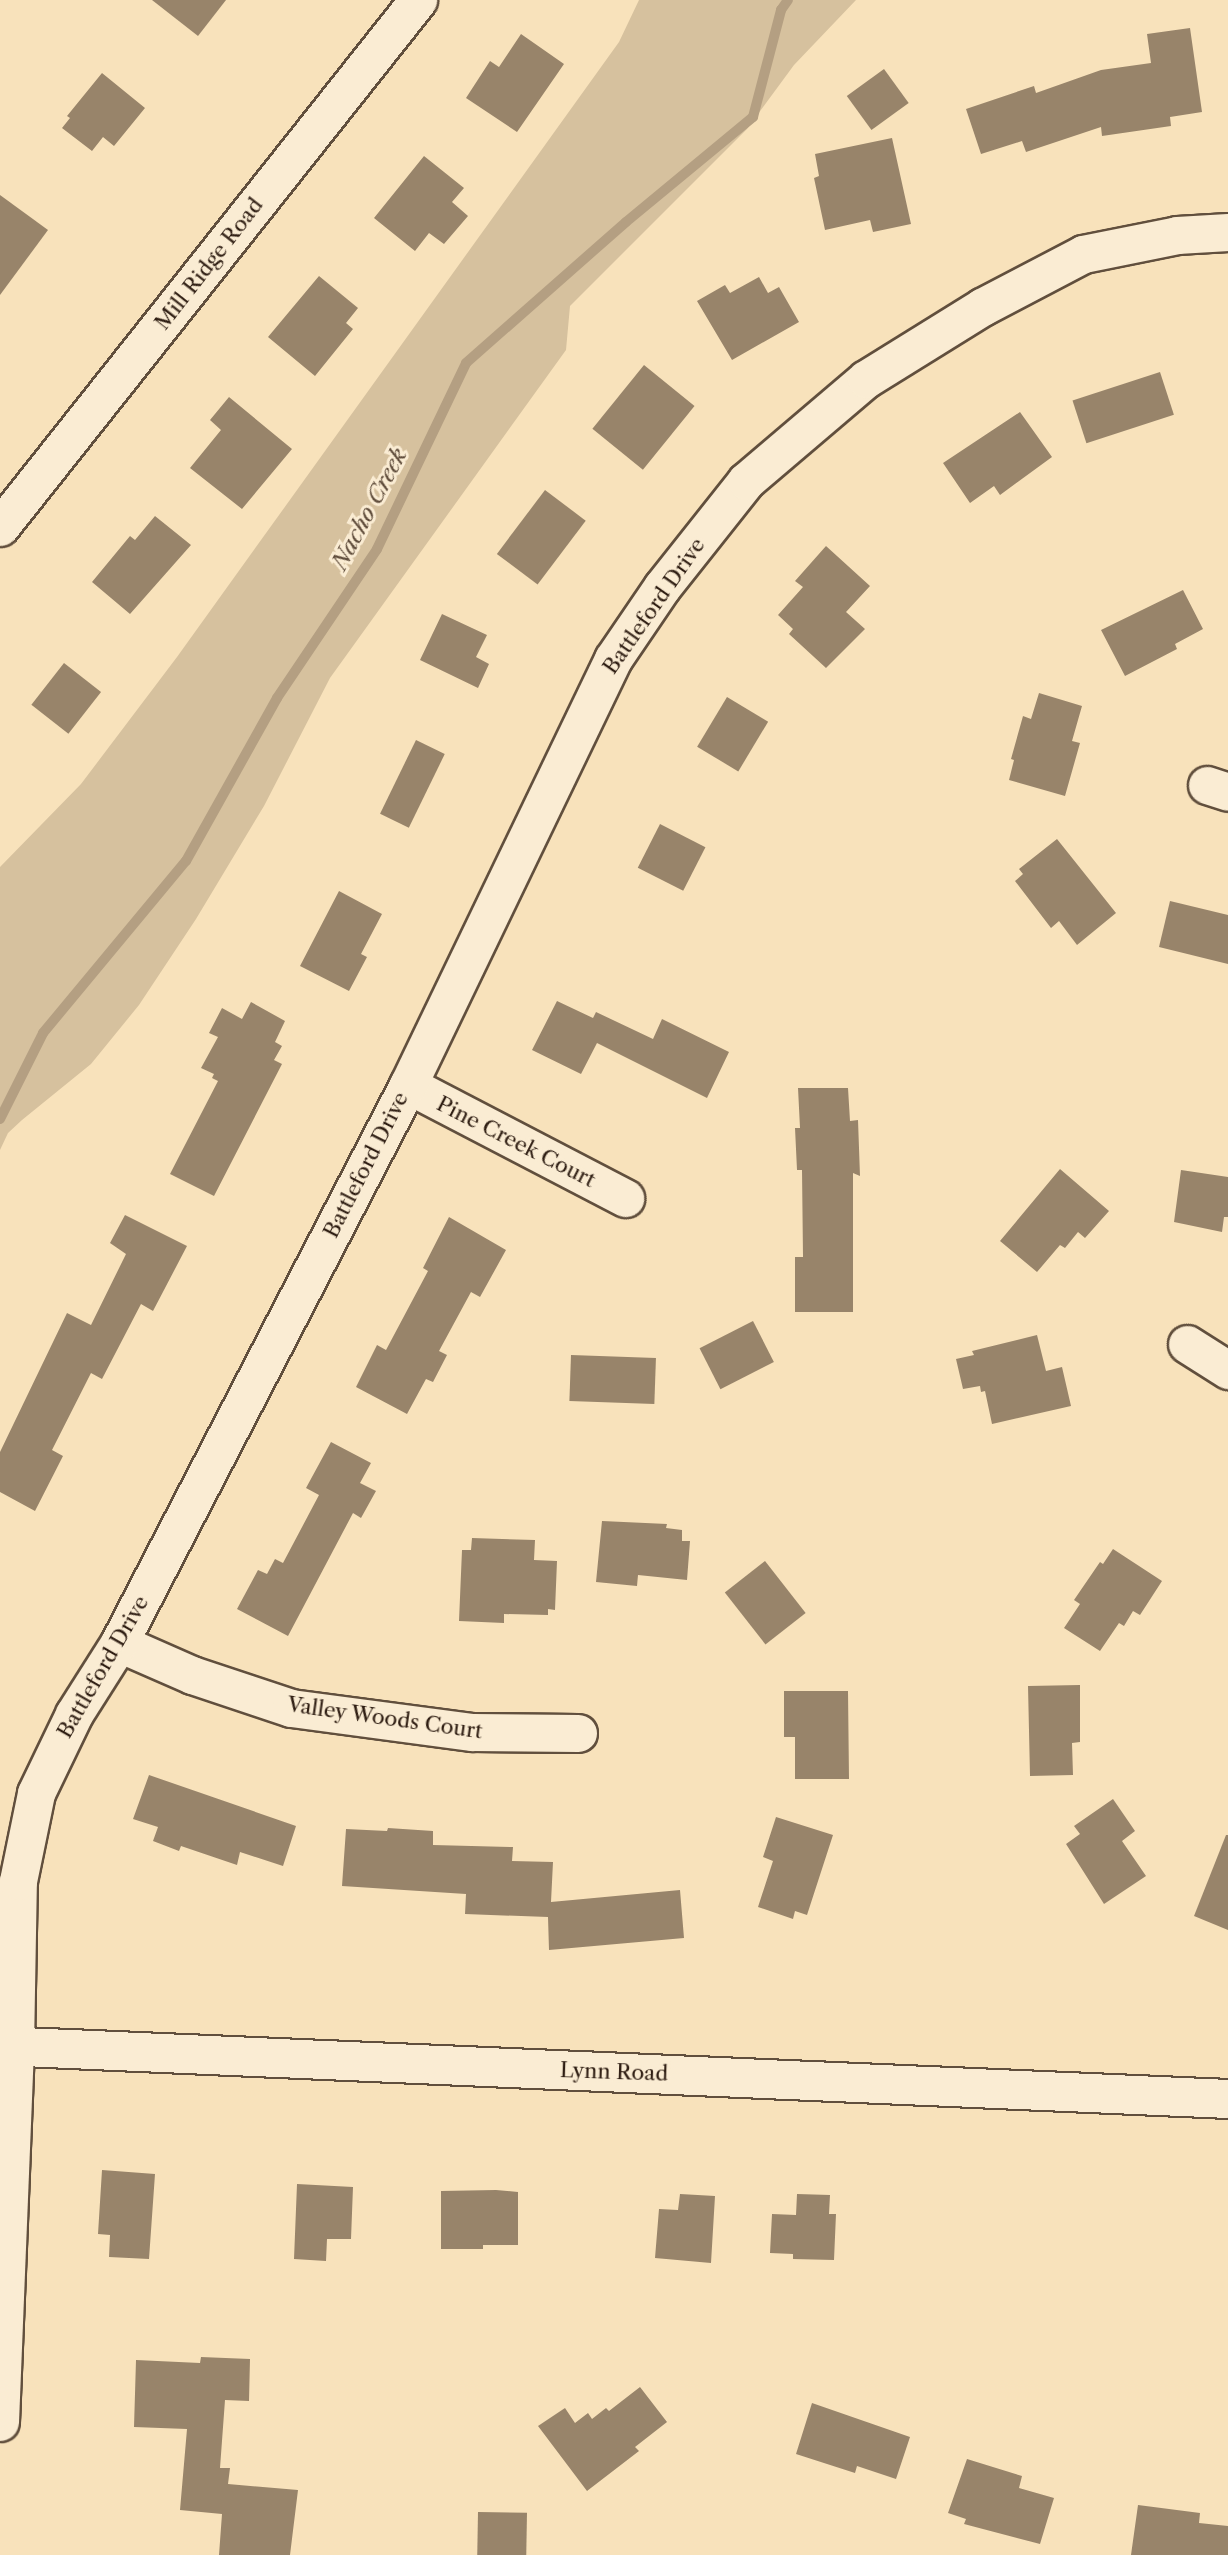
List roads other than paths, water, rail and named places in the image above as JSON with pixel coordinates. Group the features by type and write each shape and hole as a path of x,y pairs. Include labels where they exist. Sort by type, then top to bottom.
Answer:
{"main road":[{"name":"Lynn Road","path":"7,2046 1228,2099"},
{"name":"Battleford Drive","path":"0,2422 7,2046"}],"street":[{"name":"Mill Ridge Road","path":"0,527 416,1"},
{"name":"Battleford Drive","path":"7,2046 18,1881 36,1793 74,1714 119,1643 408,1086 613,659 663,587 746,481 866,379 982,307 1083,254 1177,235 1228,232"},
{"name":"Pine Creek Court","path":"408,1086 625,1198"},
{"path":"1187,1344 1228,1370"},
{"name":"Valley Woods Court","path":"119,1643 192,1675 292,1708 472,1732 578,1733"}],"waterway":[{"name":"Nacho Creek","path":"0,1119 43,1033 186,861 277,698 377,549 466,363 626,222 753,117 781,10 788,0"}]}
